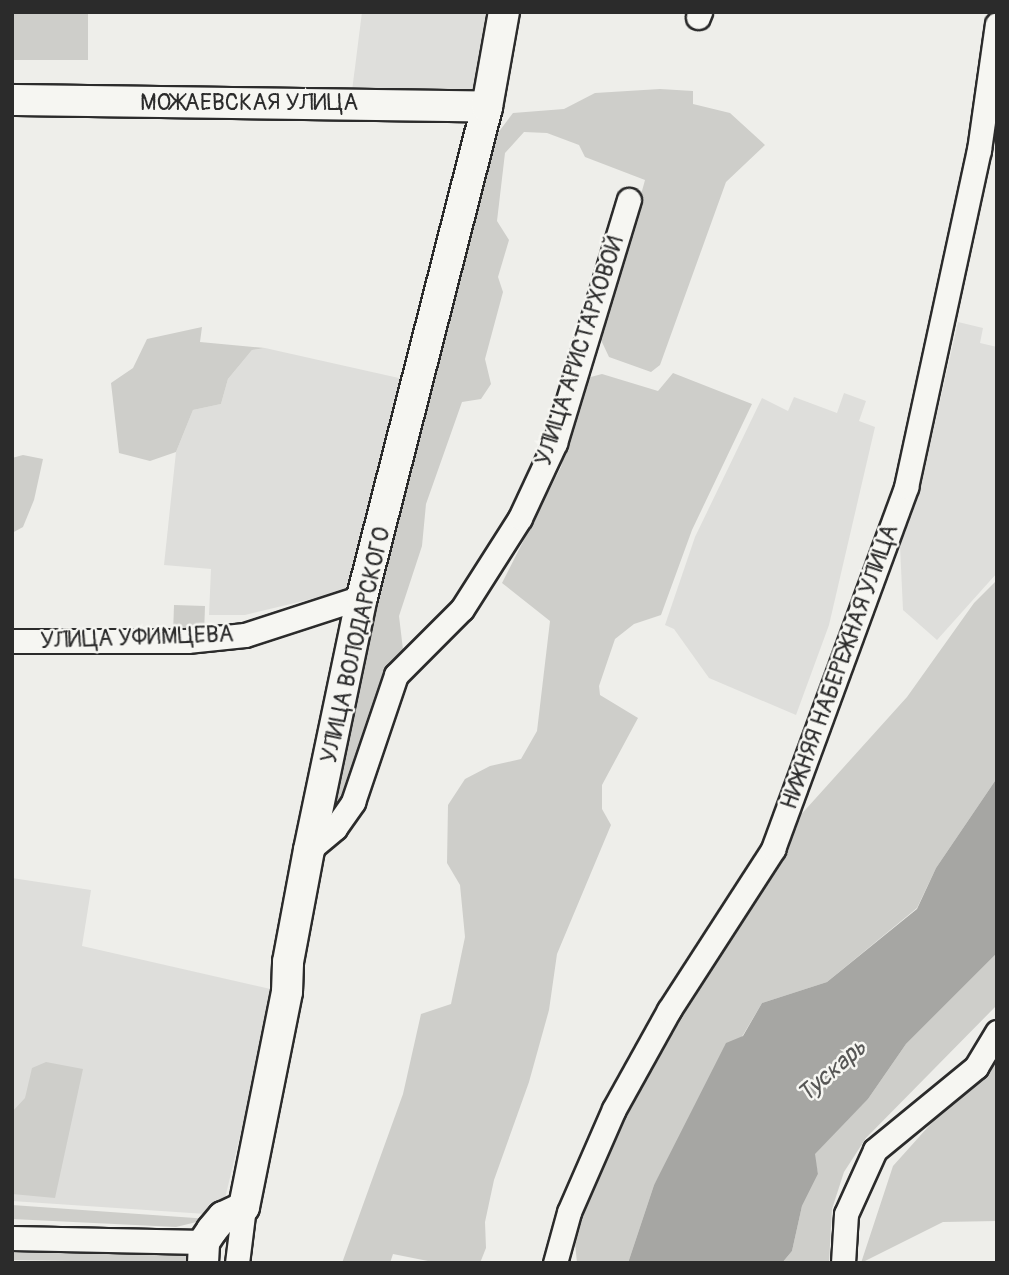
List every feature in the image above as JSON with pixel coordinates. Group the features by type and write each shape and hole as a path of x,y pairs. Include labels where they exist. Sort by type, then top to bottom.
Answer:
{"street":[{"name":"УЛИЦА ВОЛОДАРСКОГО","path":"244,1207 310,850 362,597 487,107 504,12"},
{"name":"НИЖНЯЯ НАБЕРЕЖНАЯ УЛИЦА","path":"555,1263 569,1212 614,1109 668,1010 773,849 906,486 979,150 997,24"},
{"name":"МОЖАЕВСКАЯ УЛИЦА","path":"12,100 487,107"},
{"name":"УЛИЦА АРИСТАРХОВОЙ","path":"310,850 335,828 353,802 396,675 462,609 520,518 555,443 629,200"},
{"name":"УЛИЦА УФИМЦЕВА","path":"12,641 187,641 245,635 301,620 362,597"},
{"path":"843,1263 845,1214 875,1150 976,1067 997,1032"},
{"path":"12,1238 204,1252 223,1217 244,1207"},
{"path":"237,1263 244,1207"}],"shaded area":[{"path":"12,12 88,12 88,60 12,60"},
{"path":"362,12 498,12 482,95 352,91"},
{"path":"660,89 693,91 693,104 730,113 765,145 726,182 660,365 651,372 609,357 601,340 645,180 585,157 579,145 547,133 524,132 505,153 497,221 509,240 498,277 503,292 485,359 491,384 481,399 462,402 426,504 422,546 399,616 404,658 348,797 330,819 374,610 485,150 513,113 564,109 595,93"},
{"path":"958,322 983,328 980,343 997,347 997,573 937,640 903,610 900,546 925,467"},
{"path":"202,327 200,342 265,348 252,350 228,379 221,404 193,410 176,452 150,461 119,453 111,383 133,368 147,339"},
{"path":"265,348 430,385 379,593 353,589 245,615 209,615 211,569 164,565 176,452 193,410 221,404 228,379 252,350"},
{"path":"673,373 752,404 692,530 661,615 634,624 615,639 599,686 600,695 638,718 602,785 602,809 611,825 557,954 549,1010 529,1082 494,1180 485,1222 486,1248 480,1263 438,1263 393,1254 390,1263 342,1263 403,1094 421,1014 451,1004 465,937 460,885 447,863 448,805 465,779 490,766 521,759 537,731 550,621 502,583 561,467 587,378 602,374 658,391"},
{"path":"844,393 866,401 859,421 875,427 829,625 796,715 709,678 674,629 665,625 695,537 762,398 788,411 794,397 837,413"},
{"path":"23,455 43,459 34,500 23,527 12,533 12,458"},
{"path":"997,580 997,778 936,868 917,908 827,982 762,1003 654,1185 628,1263 577,1263 574,1233 582,1209 669,1023 773,872 797,819 907,697 974,603"},
{"path":"174,605 205,606 204,630 173,629"},
{"path":"12,878 91,890 82,946 275,990 221,1215 12,1201"},
{"path":"997,953 997,1005 866,1138 844,1172 832,1209 829,1263 782,1263 792,1251 802,1206 818,1174 814,1154 868,1099 906,1044"},
{"path":"997,1050 997,1221 943,1222 861,1263 893,1166"},
{"path":"46,1062 83,1069 55,1198 12,1194 12,1112 25,1098 32,1068"},
{"path":"12,1205 209,1219 176,1227 12,1219"},
{"path":"12,1246 191,1253 190,1263 12,1260"}],"water":[{"name":"Тускарь","path":"997,778 997,953 906,1044 868,1099 815,1154 818,1174 802,1206 792,1251 782,1263 628,1263 654,1185 726,1043 743,1036 762,1003 827,982 917,909 936,868"}]}
